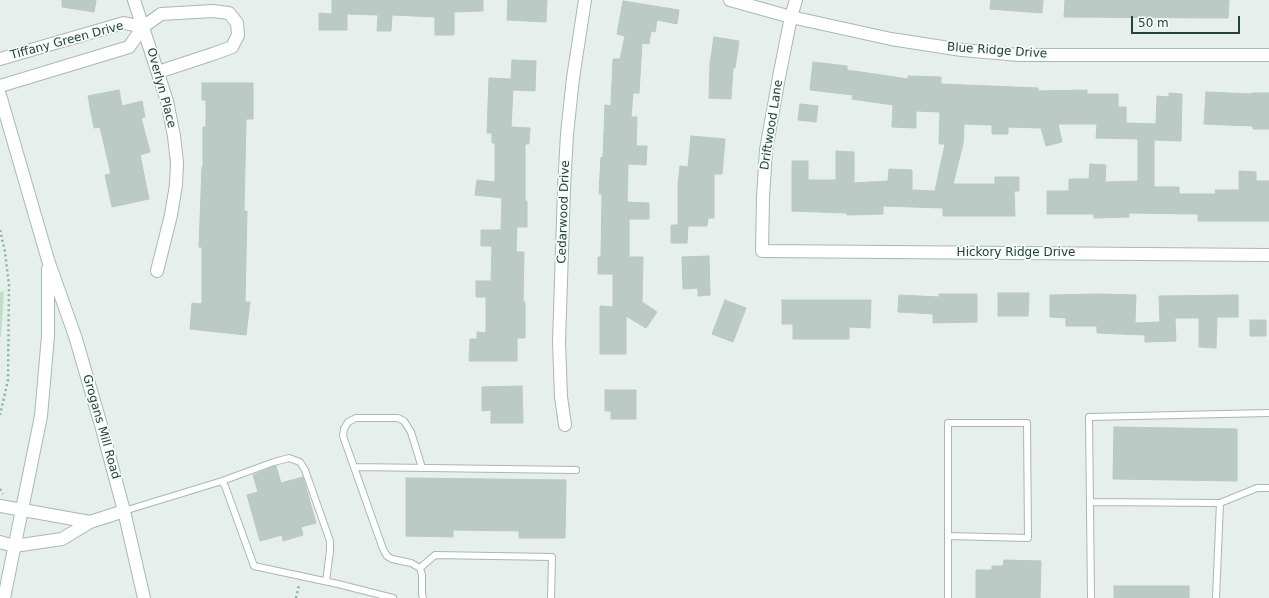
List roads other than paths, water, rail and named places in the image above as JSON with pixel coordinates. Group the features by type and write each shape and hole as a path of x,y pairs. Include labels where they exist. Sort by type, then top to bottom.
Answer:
{"street":[{"name":"Overlyn Place","path":"134,0 167,101 174,136 177,163 176,185 171,215 157,271"},
{"name":"Cedarwood Drive","path":"565,425 561,397 559,342 564,189 573,86 585,0"},
{"name":"Blue Ridge Drive","path":"730,0 791,17 891,39 962,50 1019,55 1269,55"},
{"name":"Driftwood Lane","path":"762,251 766,150 791,17 796,0"},
{"path":"144,27 161,14 213,11 229,13 237,23 238,35 232,46 213,54 158,72"},
{"name":"Tiffany Green Drive","path":"0,59 124,23 144,27 129,47 0,86"},
{"name":"Grogans Mill Road","path":"0,95 48,260 75,336 101,425 124,511 144,598"},
{"name":"Hickory Ridge Drive","path":"762,251 1269,255"},
{"name":"Grogans Mill Road","path":"4,598 41,416 48,336 48,260"},
{"path":"0,506 90,522"},
{"path":"0,542 14,546 62,539 90,522 124,511"},
{"path":"0,595 7,584"}],"lane":[{"path":"1091,598 1089,417 1269,413"},
{"path":"422,468 412,432 404,421 398,418 356,418 348,422 344,429 343,436 386,556 392,559 411,563 420,568 422,575 423,598"},
{"path":"948,536 1028,538 1027,424 948,423 948,536 948,598"},
{"path":"124,511 222,481 289,458 300,462 305,470 330,541 326,581"},
{"path":"354,467 576,470"},
{"path":"222,481 254,566 326,581 393,598"},
{"path":"1090,502 1220,503 1257,488 1269,488"},
{"path":"1216,598 1220,503"},
{"path":"420,568 435,555 552,556 552,598"}]}
